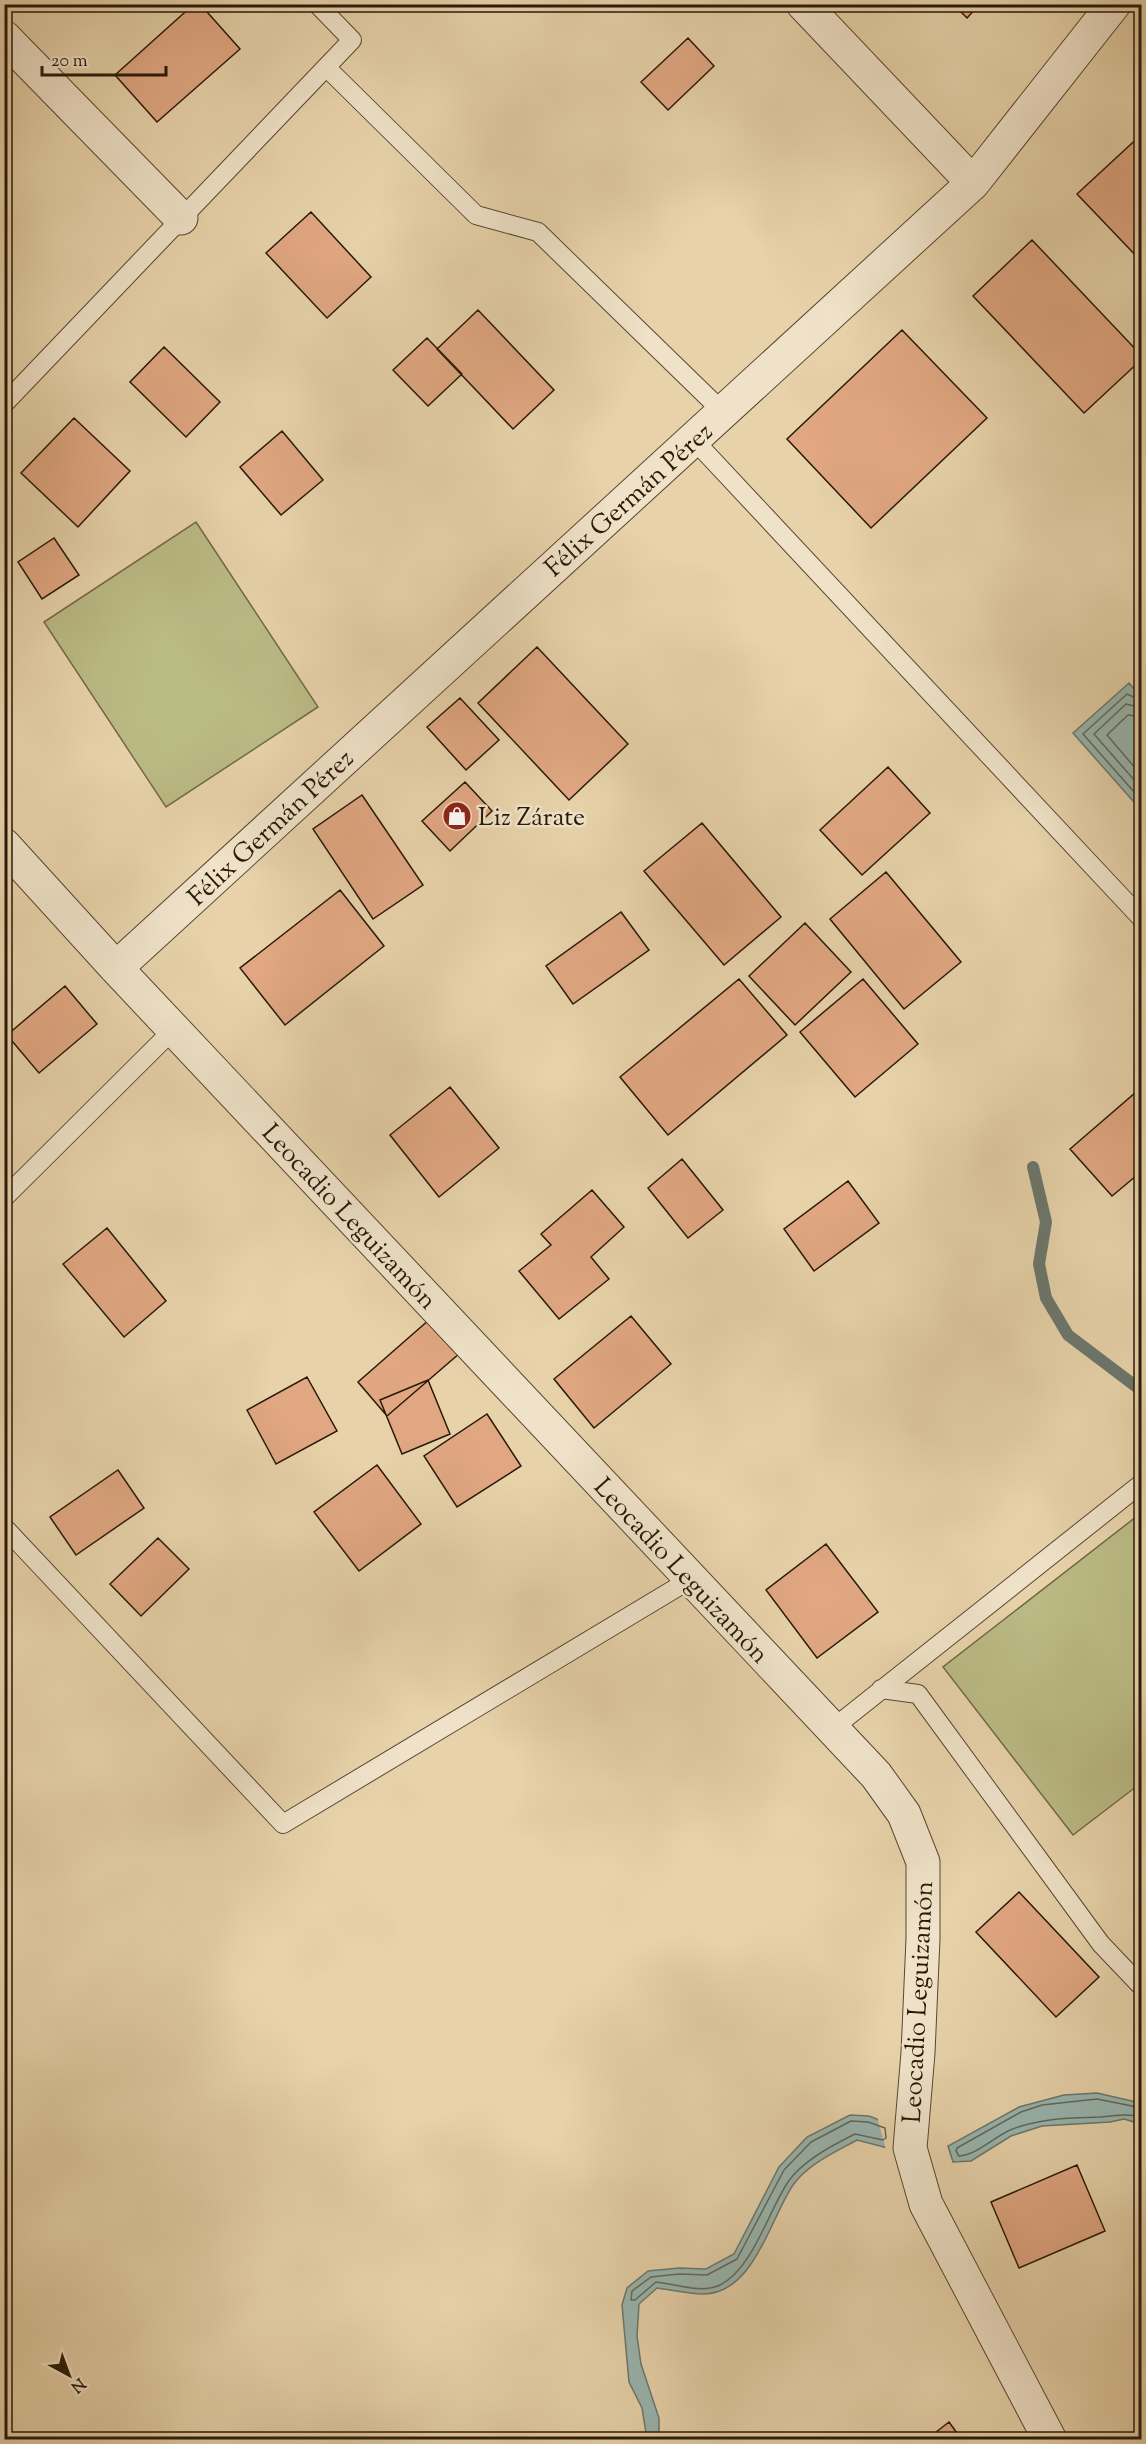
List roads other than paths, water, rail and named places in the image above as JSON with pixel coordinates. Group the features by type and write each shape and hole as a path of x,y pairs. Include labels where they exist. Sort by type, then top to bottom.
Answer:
{"street":[{"path":"803,4 973,183"},
{"name":"Félix Germán Pérez","path":"116,968 973,183 1114,4"},
{"path":"4,37 181,218"},
{"name":"Leocadio Leguizamón","path":"4,845 116,968 876,1775 904,1814 923,1862 918,2053 910,2148 926,2204 1050,2439"}],"lane":[{"path":"4,404 352,40 317,4"},
{"path":"326,67 476,215 538,232 723,412"},
{"path":"693,439 1142,919"},
{"path":"4,1198 174,1029"},
{"path":"832,1729 1142,1482"},
{"path":"4,1527 283,1824 691,1579"},
{"path":"881,1689 918,1694 1101,1944 1142,1987"}],"water":[{"path":"1129,683 1141,697 1141,810 1073,733"},
{"path":"1097,2093 1141,2103 1141,2124 1124,2119 1042,2126 1011,2136 971,2161 953,2162 948,2146 1019,2107 1064,2095"},
{"path":"850,2115 869,2116 892,2125 892,2149 857,2140 822,2159 806,2171 793,2185 748,2268 735,2282 721,2291 703,2294 657,2288 639,2304 637,2336 641,2364 659,2418 659,2439 647,2439 642,2408 629,2382 622,2305 627,2288 648,2271 679,2268 706,2269 734,2254 779,2167 807,2137"}],"waterway":[{"path":"1033,1167 1046,1222 1039,1264 1046,1298 1068,1335 1142,1391"}],"place":[{"name":"Liz Zárate","path":"457,816"}]}
